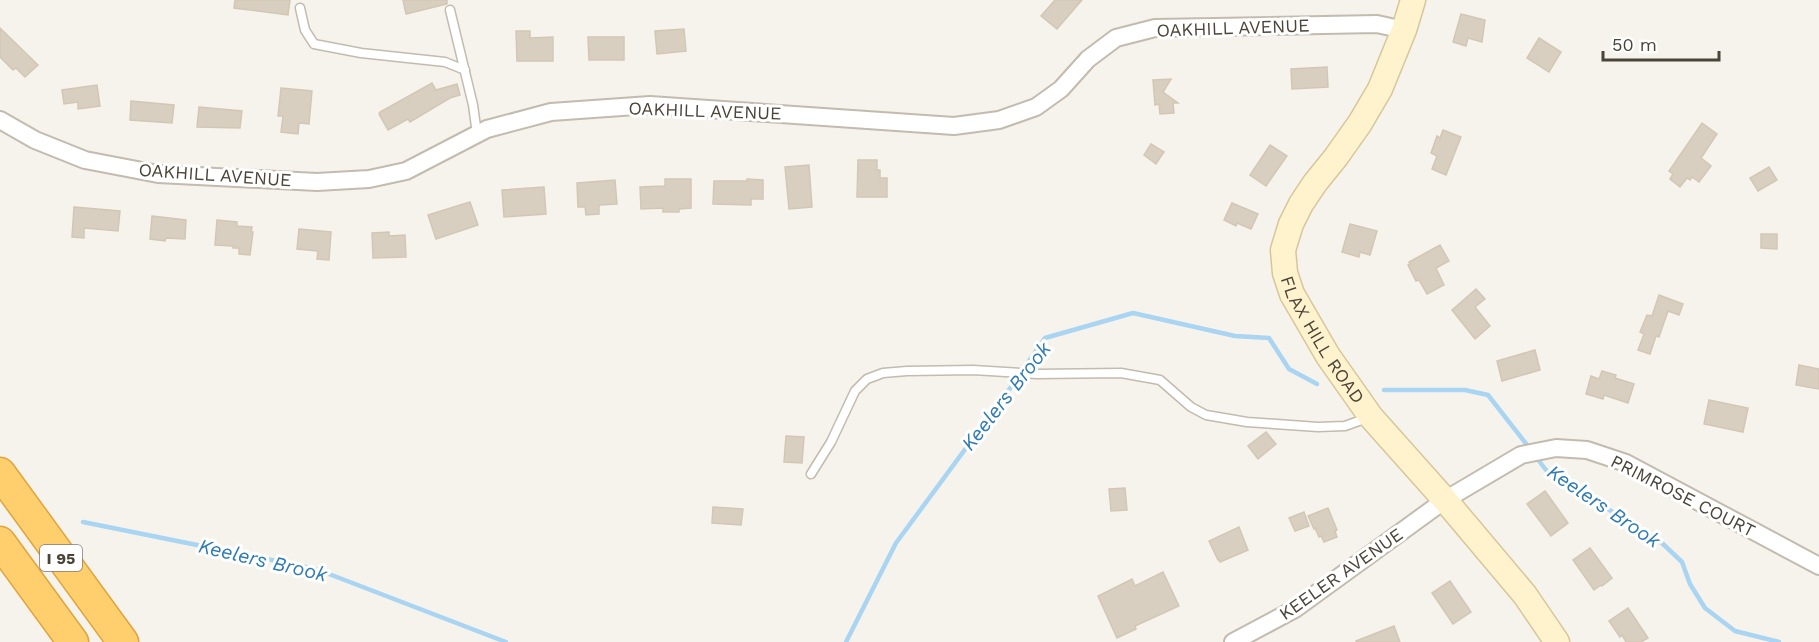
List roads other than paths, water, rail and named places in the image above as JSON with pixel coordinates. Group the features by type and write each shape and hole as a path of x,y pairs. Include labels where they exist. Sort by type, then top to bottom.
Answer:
{"highway":[{"name":"I 95","path":"0,473 123,642"},
{"name":"I 95","path":"0,542 73,642"}],"main road":[{"name":"FLAX HILL ROAD","path":"1413,0 1404,30 1380,88 1360,123 1300,204 1283,250 1285,273 1292,294 1328,356 1371,417 1525,595 1557,642"}],"street":[{"name":"OAKHILL AVENUE","path":"0,120 35,140 85,160 158,174 317,182 369,178 406,171 487,129 551,112 650,105 954,126 999,120 1036,107 1061,89 1088,59 1116,38 1155,28 1377,24 1404,30"},
{"name":"PRIMROSE COURT","path":"1445,500 1521,455 1556,448 1587,450 1626,463 1819,566"},
{"name":"KEELER AVENUE","path":"1233,642 1295,609 1445,500"}],"lane":[{"path":"300,8 305,30 314,44 362,53 445,62 465,70"},
{"path":"450,9 473,105 477,134"},
{"path":"811,474 831,442 855,391 867,379 883,373 1005,371 1037,374 1121,373 1160,380 1191,407 1206,415 1247,422 1318,427 1345,426 1371,417"}],"waterway":[{"name":"Keelers Brook","path":"846,642 896,543 1045,338 1133,313 1235,336 1269,338 1289,369 1317,384"},
{"name":"Keelers Brook","path":"1384,390 1465,390 1488,395 1531,450"},
{"name":"Keelers Brook","path":"1536,457 1546,470 1662,543 1682,562 1690,584 1705,608 1735,631 1779,642"},
{"name":"Keelers Brook","path":"83,522 316,569 506,642"}]}
